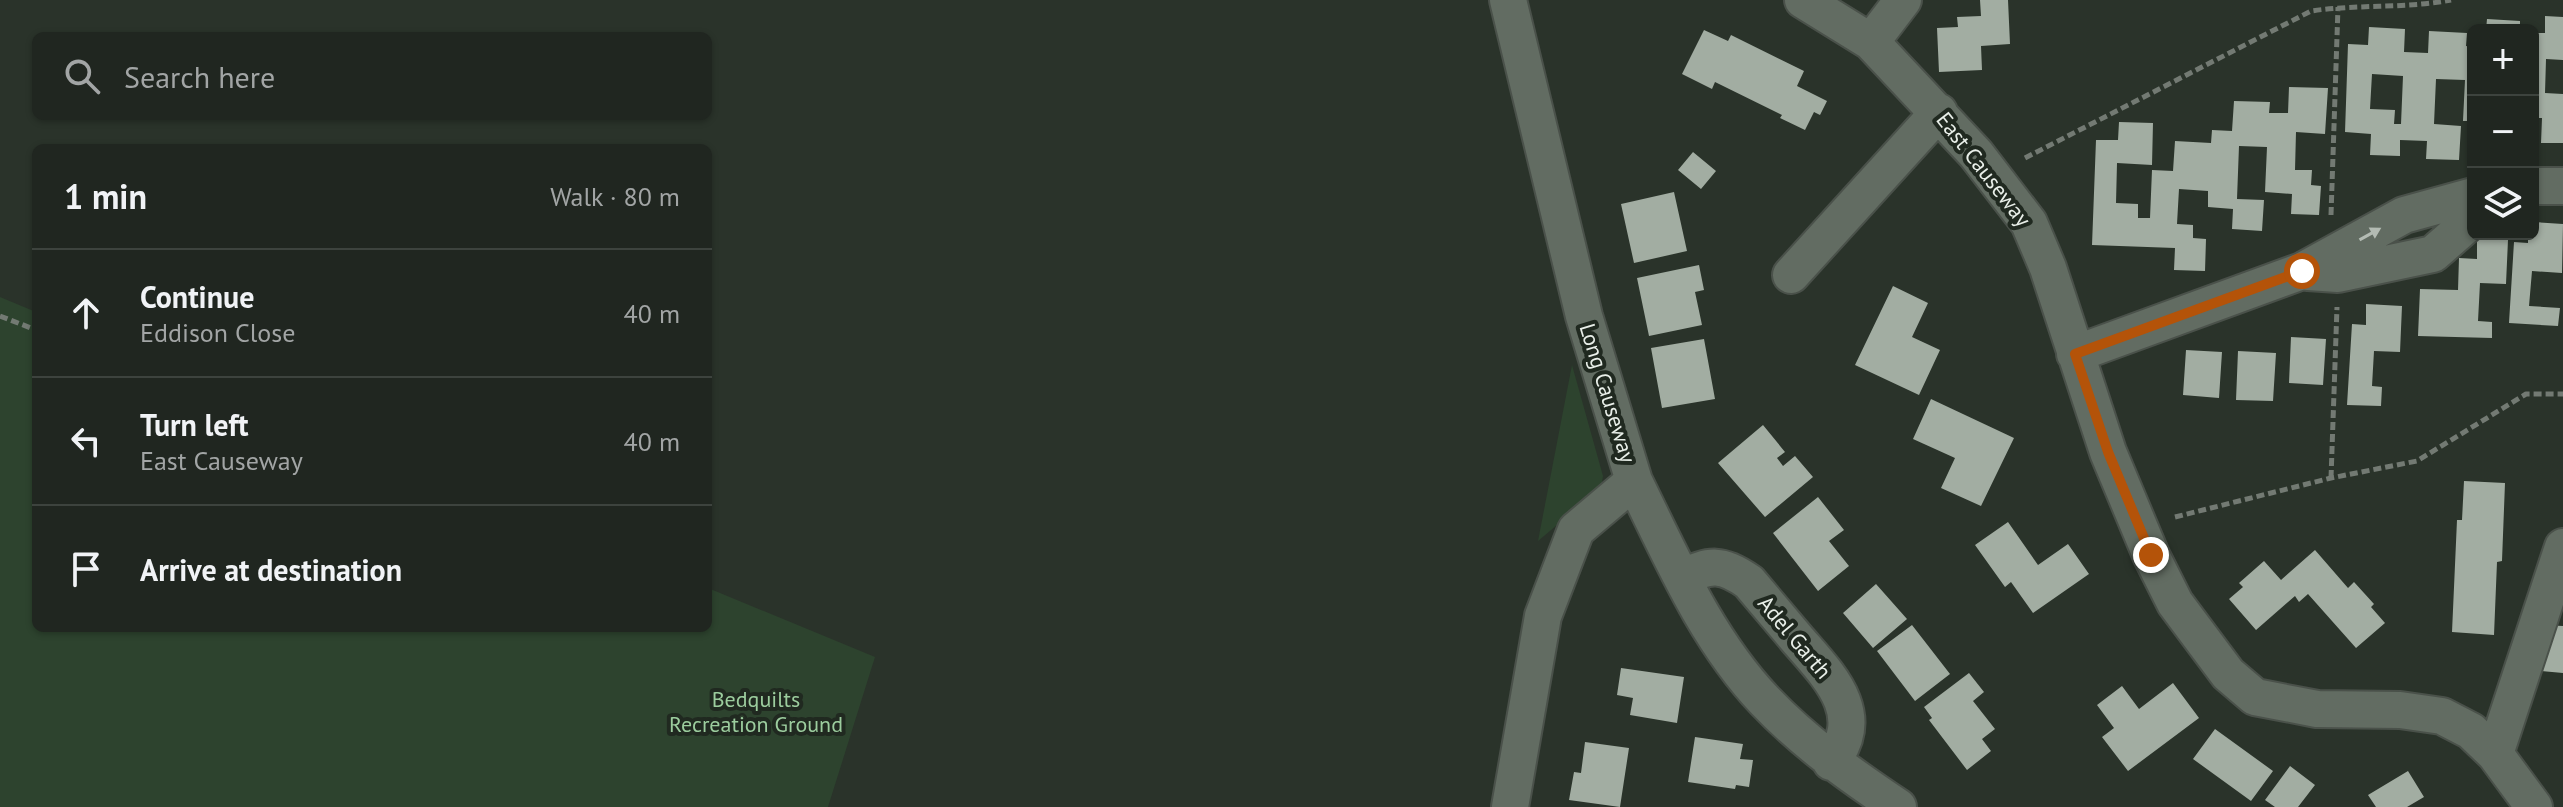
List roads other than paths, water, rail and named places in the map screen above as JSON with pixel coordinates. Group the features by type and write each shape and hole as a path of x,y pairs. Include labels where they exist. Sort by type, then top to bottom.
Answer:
{"street":[{"name":"Long Causeway","path":"1508,0 1584,316 1634,481 1576,530 1543,616 1510,807"},
{"name":"East Causeway","path":"1803,0 1871,42 1939,112 2029,223 2048,268 2108,452 2139,525 2175,603 2228,674 2255,697 2317,709 2400,710 2442,716 2471,731 2495,754 2534,807"},
{"path":"1871,42 1903,0"},
{"path":"1791,275 1939,112"},
{"path":"2539,186 2563,186"},
{"path":"2323,267 2404,215 2467,198"},
{"path":"2075,354 2323,267 2433,254 2467,224"},
{"path":"1634,481 1682,578 1736,666 1764,700 1831,762 1898,807"},
{"path":"2495,754 2563,547"},
{"name":"Adel Garth","path":"1682,578 1701,568 1716,566 1735,572 1749,582 1833,680 1843,703 1847,726 1843,746 1831,762"}],"park label":[{"name":"Bedquilts Recreation Ground","path":"756,712"}]}
